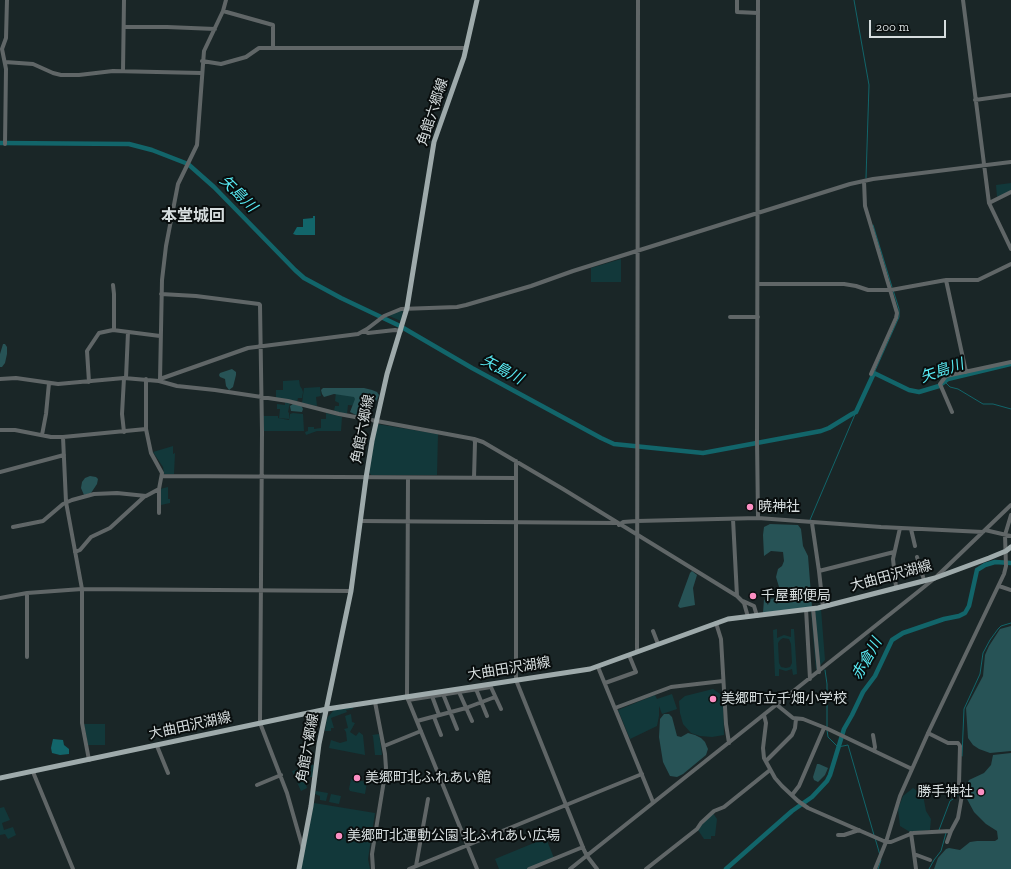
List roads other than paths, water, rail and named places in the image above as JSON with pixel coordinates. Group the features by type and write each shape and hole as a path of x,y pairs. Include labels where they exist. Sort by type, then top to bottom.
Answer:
{"main road":[{"name":"角館六郷線","path":"299,869 311,806 319,744 351,591 366,478 376,422 387,374 407,308 434,142 466,48 477,0"},
{"name":"大曲田沢湖線","path":"0,778 327,709 491,686 516,680 598,667 728,619 812,608 935,578 1006,551 1011,547"}],"street":[{"path":"5,144 5,62 2,49 6,38 7,0"},
{"path":"123,71 124,0"},
{"path":"160,380 161,294 166,246 178,184 197,145 202,61 206,45 223,11 226,0"},
{"path":"637,652 638,0"},
{"path":"737,0 737,12 758,13"},
{"path":"758,0 758,518"},
{"path":"963,0 989,203 1011,249"},
{"path":"223,11 273,25 273,48"},
{"path":"124,27 215,29"},
{"path":"202,61 221,64 246,57 259,48 466,48"},
{"path":"5,62 33,64 57,75 79,75 103,71 202,73"},
{"path":"975,100 1011,95"},
{"path":"160,380 248,348 348,336 364,331 384,316 407,308 446,308 466,305 531,286 864,180 984,164 1011,162"},
{"path":"864,180 865,206 893,290 896,309 896,318 871,374"},
{"path":"989,203 1011,192"},
{"path":"758,284 844,284 868,290 893,290 946,280 978,280 1011,264"},
{"path":"946,280 966,372"},
{"path":"113,285 114,330"},
{"path":"161,294 196,296 259,304 261,346 262,477 260,723 288,792 303,850"},
{"path":"730,317 758,317"},
{"path":"364,331 368,333 401,329"},
{"path":"88,382 87,351 96,334 102,331 114,330 160,336"},
{"path":"124,432 122,414 128,332"},
{"path":"952,412 941,385 946,376 1011,362"},
{"path":"0,379 16,378 58,384 125,378 160,380 177,386 288,401 376,422 474,439 483,442 563,489 754,606 757,616"},
{"path":"146,379 146,429 151,453 161,469 162,476 159,489 159,513"},
{"path":"42,435 49,383"},
{"path":"0,430 15,430 63,438 146,429"},
{"path":"63,438 66,502 82,589 82,723 89,760"},
{"path":"474,439 474,478"},
{"path":"0,472 64,455"},
{"path":"516,461 516,680 583,847 587,856 597,869"},
{"path":"162,476 516,478"},
{"path":"408,478 408,698 477,869"},
{"path":"75,552 80,550 91,537 110,528 146,496 159,489"},
{"path":"13,527 43,521 66,502 94,494 117,493 146,496"},
{"path":"570,869 935,578 1011,505"},
{"path":"875,869 886,842 897,803 928,733 1004,574 1006,566 1005,535 1011,515"},
{"path":"360,521 619,524 623,522 637,521 758,518 812,523 984,531 1011,536"},
{"path":"733,519 739,598 744,602 748,617"},
{"path":"812,523 819,571 822,606"},
{"path":"896,587 893,566 894,552 900,528"},
{"path":"911,528 915,546"},
{"path":"819,571 894,552"},
{"path":"917,557 924,580"},
{"path":"999,586 1011,590"},
{"path":"0,598 27,593 82,589 351,591"},
{"path":"27,593 27,657"},
{"path":"812,608 819,672"},
{"path":"806,609 810,679"},
{"path":"716,624 721,639 726,724 729,743"},
{"path":"653,630 658,644"},
{"path":"605,683 636,672 629,655"},
{"path":"598,667 653,802"},
{"path":"615,708 670,687 723,681"},
{"path":"408,698 432,696 491,686 501,709"},
{"path":"476,689 486,716"},
{"path":"459,692 472,721"},
{"path":"443,694 457,729"},
{"path":"432,696 439,715"},
{"path":"417,721 466,708 495,697"},
{"path":"373,869 372,854 386,768 384,746 375,702"},
{"path":"777,705 792,718 804,719 826,728 912,769"},
{"path":"764,715 766,723 764,754 770,770 782,786 808,808 886,842 891,842 911,833 951,831"},
{"path":"434,717 441,735"},
{"path":"766,761 792,735 795,728 796,719"},
{"path":"792,795 798,786 826,728"},
{"path":"384,746 421,731"},
{"path":"928,733 948,743 958,743 960,746 959,784 962,794 961,806 958,818 947,842"},
{"path":"873,735 875,747 874,751"},
{"path":"157,746 168,773"},
{"path":"646,869 697,829 701,823 714,811 724,807 770,770"},
{"path":"33,772 72,869"},
{"path":"409,869 642,774"},
{"path":"257,785 281,775"},
{"path":"416,866 428,799"},
{"path":"838,835 844,835 860,830"},
{"path":"911,833 916,869"},
{"path":"529,869 583,847"},
{"path":"914,854 930,860"}],"waterway":[{"path":"854,0 869,85 866,178"},
{"name":"矢島川","path":"0,143 129,144 152,150 188,164 214,187 304,278 341,298 400,326 472,368 614,444 703,453 821,431 856,412 874,373 909,390 919,392 939,386 948,379 1011,364"},
{"path":"873,225 892,287"},
{"path":"874,373 899,317 899,309 893,290"},
{"path":"945,382 950,387 958,389 983,404 993,404 1011,409"},
{"path":"810,520 856,412"},
{"name":"赤倉川","path":"726,869 792,811 812,797 827,781 844,729 863,692 875,676 892,640 903,633 965,613 969,606 977,570 985,565 995,562 1011,563"},
{"path":"962,756 964,709 980,674 983,653 998,629 1001,626 1011,623"},
{"path":"825,670 827,684 827,727"},
{"path":"827,730 828,737 838,747 848,745 874,835"},
{"path":"939,830 950,801 960,794"},
{"path":"929,869 941,851 946,833"},
{"path":"875,838 880,855"},
{"path":"878,869 881,860"}],"place":[{"name":"暁神社","path":"750,507"},
{"name":"千屋郵便局","path":"753,596"},
{"name":"美郷町立千畑小学校","path":"713,699"},
{"name":"美郷町北ふれあい館","path":"357,778"},
{"name":"勝手神社","path":"981,792"},
{"name":"美郷町北運動公園 北ふれあい広場","path":"339,836"}],"district":[{"name":"本堂城回","path":"193,216"}]}
